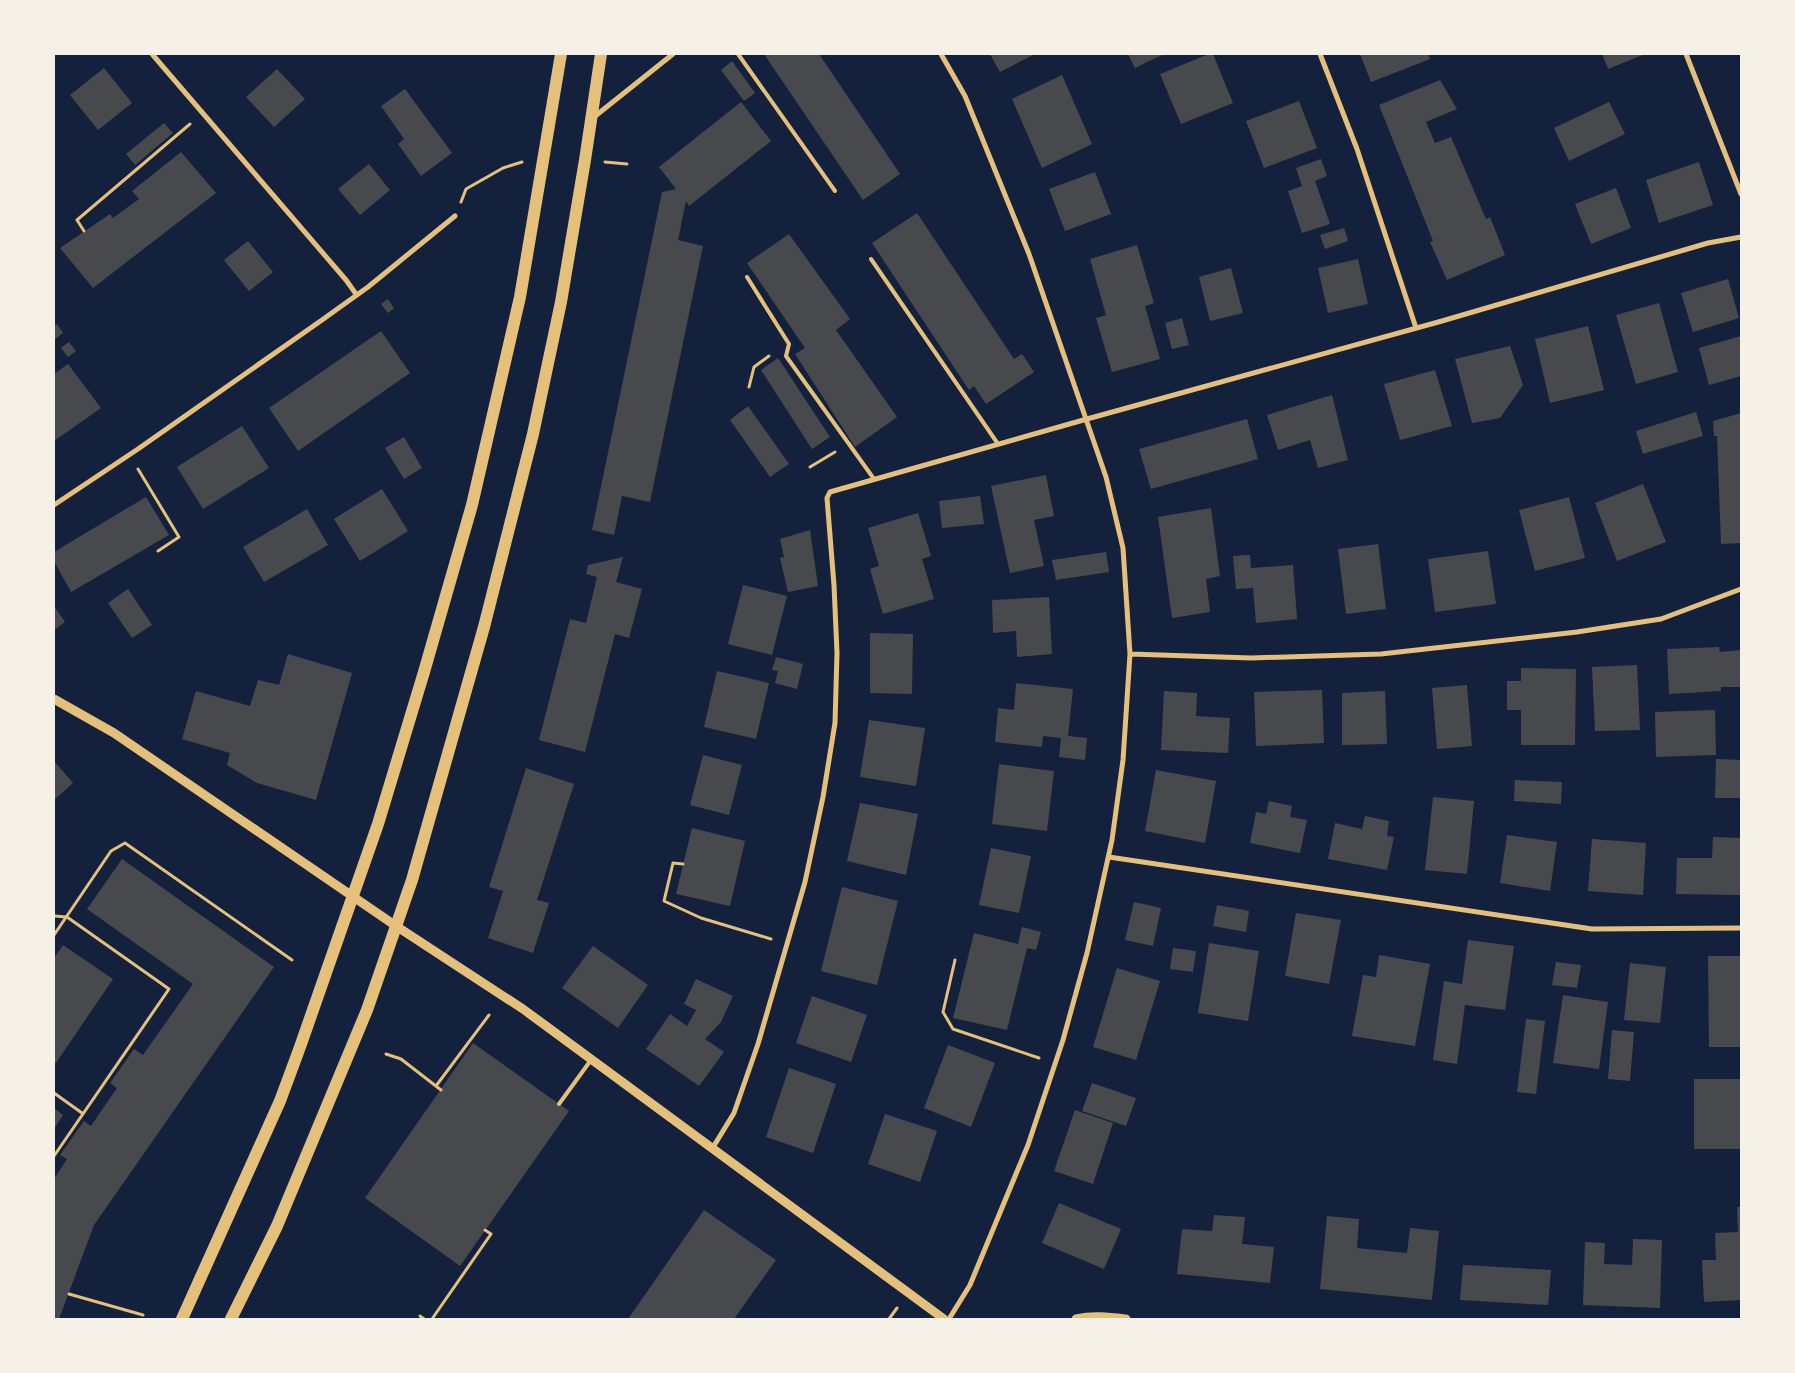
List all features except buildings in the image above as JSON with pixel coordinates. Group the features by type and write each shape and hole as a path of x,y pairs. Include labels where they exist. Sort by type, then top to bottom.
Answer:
{"main road":[{"path":"182,1319 280,1101 378,824 472,505 520,297 561,54"},
{"path":"231,1319 277,1226 367,1010 412,880 484,627 533,434 561,302 601,54"}],"street":[{"path":"152,54 356,294"},
{"path":"592,119 615,98 674,54"},
{"path":"941,54 965,96 1029,254 1106,477 1123,548 1130,654 1123,760 1110,857 1087,953 1055,1063 1028,1145 970,1284 949,1319"},
{"path":"1320,54 1357,149 1416,328"},
{"path":"1686,54 1741,194"},
{"path":"54,506 146,444 375,281 455,216"},
{"path":"712,1149 734,1113 758,1044 805,882 823,797 835,723 837,653 827,498 830,492 1708,244 1741,237"},
{"path":"1130,654 1251,658 1381,654 1577,632 1661,619 1741,589"},
{"path":"54,699 114,733 396,926 523,1009 944,1319"},
{"path":"1110,857 1592,929 1741,928"},
{"path":"1076,1319 1093,1317 1126,1319"}],"lane":[{"path":"738,54 835,191"},
{"path":"870,259 998,444"},
{"path":"747,277 789,344 786,356 874,479"},
{"path":"560,1104 591,1060"}],"path":[{"path":"84,231 77,220 193,122"},
{"path":"749,387 754,367 789,344"},
{"path":"810,467 848,444"},
{"path":"137,467 179,537 158,551"},
{"path":"54,935 111,851 125,843 292,960"},
{"path":"683,864 674,863 664,901 701,918 777,940"},
{"path":"54,916 67,917 169,989 54,1156"},
{"path":"955,960 942,1012 953,1029 1055,1063"},
{"path":"436,1086 489,1015"},
{"path":"386,1054 401,1059 441,1090"},
{"path":"54,1093 82,1113"},
{"path":"432,1319 491,1234 485,1230"},
{"path":"69,1294 142,1315"},
{"path":"420,1316 424,1319"}]}
